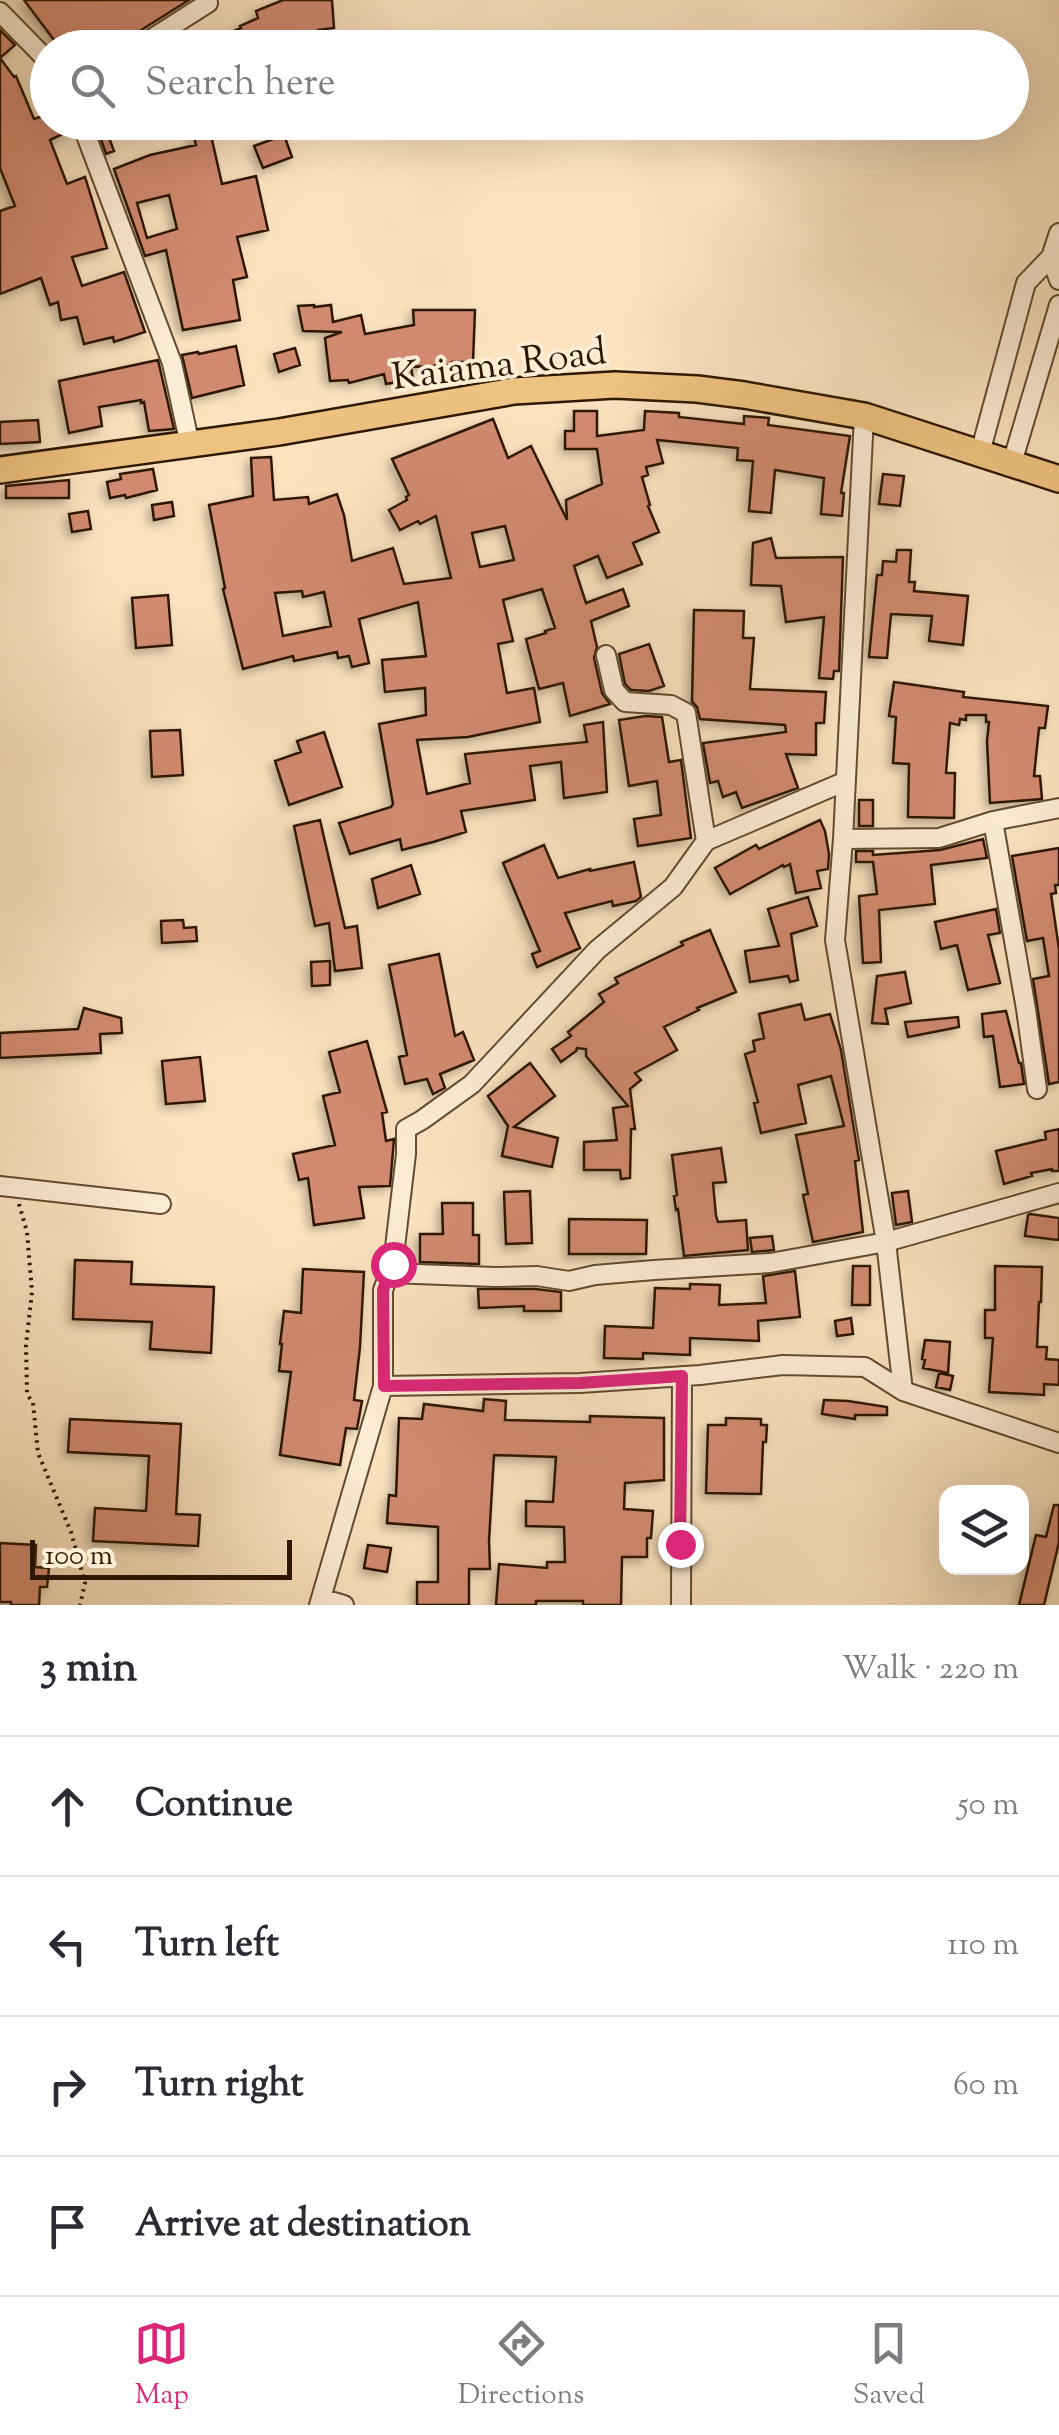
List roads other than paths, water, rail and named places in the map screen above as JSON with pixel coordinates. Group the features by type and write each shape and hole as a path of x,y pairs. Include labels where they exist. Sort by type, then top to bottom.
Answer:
{"highway":[{"name":"Kaiama Road","path":"0,470 190,445 514,391 615,385 697,389 864,416 1059,478"}],"street":[{"path":"166,30 208,4"},
{"path":"0,12 30,43"},
{"path":"88,140 172,363 190,445"},
{"path":"980,453 1026,283 1052,257 1059,233"},
{"path":"1052,257 1059,280"},
{"path":"1012,463 1059,305"},
{"path":"864,416 836,940 886,1242 903,1391"},
{"path":"606,654 614,690 625,702 670,705 686,713 706,841"},
{"path":"344,1605 320,1602 384,1386 383,1290 393,1264 406,1128 472,1084 597,950 672,887 706,841 846,781"},
{"path":"843,839 938,838 993,821 1059,808"},
{"path":"993,821 1036,1089"},
{"path":"5,1192 162,1204"},
{"path":"390,1273 538,1276 569,1281 596,1275 770,1263 886,1242 1059,1193"},
{"path":"384,1386 580,1383 783,1365 864,1368 903,1391 1059,1443"},
{"path":"681,1605 682,1376"}]}
